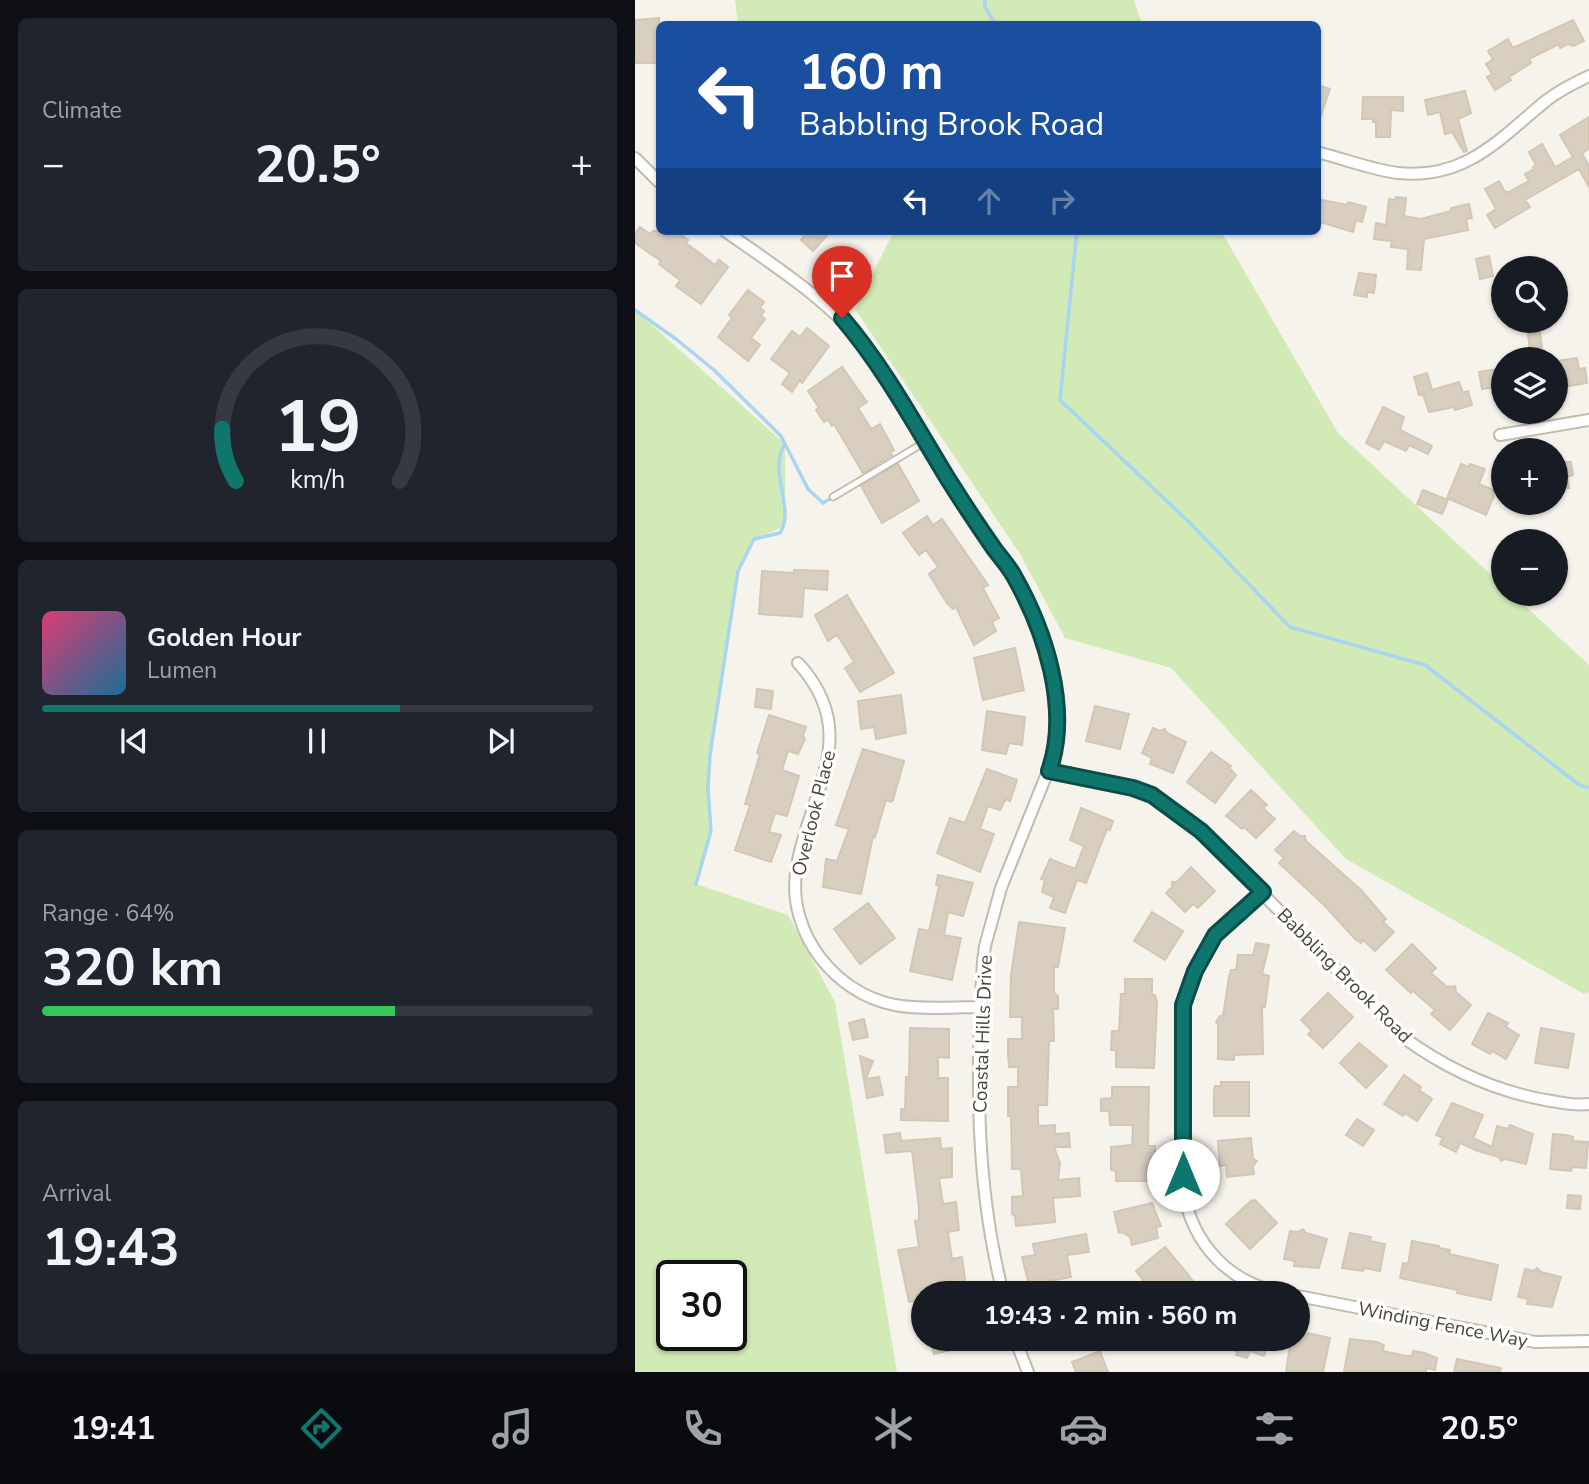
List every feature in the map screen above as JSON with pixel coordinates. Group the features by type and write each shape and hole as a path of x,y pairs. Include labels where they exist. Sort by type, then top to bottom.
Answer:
{"street":[{"path":"1321,154 1398,173 1418,174 1453,167 1487,151 1548,99 1589,76"},
{"path":"635,158 656,178"},
{"name":"Coastal Hills Drive","path":"730,235 842,318 862,342 961,500 1013,573 1035,618 1048,661 1055,699 1056,743 1049,771 1001,888 990,925 985,946 980,1007 979,1149 983,1198 1000,1281"},
{"path":"1500,435 1589,420"},
{"name":"Overlook Place","path":"798,663 821,694 830,730 828,765 799,855 796,874 799,916 810,943 822,961 838,977 850,987 878,1000 908,1006 980,1007"},
{"name":"Babbling Brook Road","path":"1049,771 1133,788 1152,795 1201,831 1403,1037 1420,1049 1457,1071 1507,1092 1560,1102 1589,1104"},
{"path":"1245,1281 1210,1253 1200,1239 1189,1215 1183,1189 1183,1005 1195,971 1215,935 1263,892"},
{"name":"Winding Fence Way","path":"1310,1298 1535,1342 1589,1341"},
{"path":"1020,1351 1028,1372"}],"lane":[{"path":"833,497 925,442"}],"green space":[{"path":"735,0 1134,0 1141,21 738,21"},
{"path":"892,235 1223,235 1338,433 1491,575 1491,606 1525,606 1589,665 1589,992 1584,994 1346,859 1171,668 1065,638 1020,554 855,309"},
{"path":"635,310 785,444 785,526 754,539 738,571 710,755 708,788 711,831 696,884 788,915 835,1002 897,1372 635,1372"}],"building":[{"path":"659,18 659,21 656,21 656,63 635,63 635,20"},
{"path":"1573,20 1584,41 1560,48 1559,44 1529,59 1531,63 1495,90 1487,77 1492,74 1486,64 1493,59 1488,51 1508,39 1513,48"},
{"path":"1321,86 1330,89 1321,115"},
{"path":"1465,91 1471,113 1458,119 1467,151 1464,152 1452,132 1445,134 1440,112 1428,115 1425,100"},
{"path":"1363,97 1403,97 1403,111 1391,110 1390,137 1376,137 1376,122 1373,122 1373,119 1362,119"},
{"path":"1589,117 1589,149 1582,153 1589,166 1589,187 1579,169 1525,200 1530,207 1495,228 1487,215 1496,209 1485,189 1499,181 1505,192 1509,192 1529,181 1525,174 1536,165 1529,152 1542,144 1555,167 1573,157 1560,135"},
{"path":"1396,197 1406,198 1404,216 1421,219 1469,204 1472,218 1466,219 1468,230 1424,239 1421,270 1407,269 1408,249 1391,247 1392,241 1374,239 1376,223 1386,225 1389,199 1395,200"},
{"path":"1322,200 1347,205 1348,202 1366,207 1362,222 1356,220 1353,232 1321,222"},
{"path":"640,227 650,234 656,231 656,235 681,235 688,240 686,243 715,265 719,260 728,267 701,304 676,286 680,280 659,264 661,261 635,243 635,234"},
{"path":"805,235 827,235 813,251 801,240"},
{"path":"1489,256 1491,276 1480,279 1476,259"},
{"path":"856,259 870,266 861,284 847,277"},
{"path":"1359,273 1376,275 1374,293 1367,292 1367,297 1354,295"},
{"path":"748,290 764,302 760,308 764,311 761,316 765,319 751,338 760,345 748,361 718,337 732,318 729,315"},
{"path":"807,328 829,346 802,383 800,380 792,392 782,384 790,373 771,359 792,331 800,337"},
{"path":"1540,333 1542,347 1530,347 1528,334"},
{"path":"1577,358 1579,369 1585,368 1587,383 1569,386 1568,359"},
{"path":"842,367 867,402 858,408 871,429 880,424 894,450 890,452 892,455 863,473 834,424 832,426 828,419 824,422 808,391"},
{"path":"1491,370 1491,388 1482,389 1479,372"},
{"path":"1427,373 1432,390 1459,382 1463,393 1468,391 1472,405 1455,410 1454,407 1429,412 1423,394 1419,395 1414,377"},
{"path":"1383,407 1404,417 1400,430 1432,446 1428,454 1409,445 1406,451 1384,441 1379,450 1366,443"},
{"path":"1568,462 1571,462 1573,475 1568,477"},
{"path":"898,464 919,501 882,523 861,486"},
{"path":"1461,464 1485,469 1479,484 1491,489 1491,503 1486,515 1447,498"},
{"path":"1423,490 1448,500 1442,514 1417,504"},
{"path":"927,516 933,525 942,519 988,585 983,588 999,618 992,622 996,631 974,645 956,607 953,609 947,603 929,574 938,567 926,550 919,555 903,533"},
{"path":"794,570 828,571 827,590 804,588 802,617 759,614 762,571 794,573"},
{"path":"847,595 894,673 860,692 845,668 854,662 837,635 828,641 815,615"},
{"path":"1015,648 1024,690 983,700 974,658"},
{"path":"757,689 773,691 771,709 755,707"},
{"path":"901,695 906,733 876,739 874,727 861,729 858,701"},
{"path":"1095,706 1129,714 1120,749 1086,741"},
{"path":"987,711 1025,717 1022,745 1009,743 1006,754 982,750"},
{"path":"769,715 806,727 803,736 805,739 798,754 788,751 782,770 799,776 787,816 775,813 769,832 781,835 771,862 735,850 750,805 745,804"},
{"path":"1153,728 1160,731 1165,729 1167,733 1186,742 1173,773 1150,764 1152,758 1142,753"},
{"path":"863,749 904,761 893,800 886,800 875,837 873,836 861,894 823,887 826,859 837,861 849,829 836,825"},
{"path":"1211,752 1231,766 1229,768 1236,775 1215,803 1187,782"},
{"path":"987,769 1017,780 1010,801 1006,799 1000,810 988,806 980,829 994,834 980,872 937,853 950,818 965,823"},
{"path":"1251,790 1267,805 1263,808 1275,819 1256,838 1226,816"},
{"path":"1081,808 1113,821 1110,830 1107,829 1086,883 1077,880 1065,913 1050,908 1054,897 1042,892 1045,880 1041,879 1050,859 1075,869 1084,846 1070,840"},
{"path":"1294,831 1305,836 1306,841 1361,890 1386,919 1383,922 1394,932 1375,951 1363,940 1361,943 1355,939 1324,905 1279,863 1284,858 1275,850"},
{"path":"1191,867 1215,891 1198,908 1193,904 1185,912 1166,893 1172,887 1172,882 1177,882"},
{"path":"938,875 973,883 963,916 948,912 944,935 961,938 952,980 910,971 919,929 929,931 939,886 936,885"},
{"path":"868,903 895,938 860,964 834,929"},
{"path":"1152,912 1183,931 1165,960 1134,941"},
{"path":"1019,922 1065,928 1058,967 1054,967 1054,993 1058,996 1058,1009 1053,1009 1054,1041 1049,1041 1047,1105 1038,1105 1038,1126 1055,1125 1055,1134 1069,1133 1070,1147 1054,1147 1060,1163 1058,1180 1079,1178 1080,1196 1053,1198 1055,1222 1016,1226 1015,1216 1012,1214 1012,1197 1023,1196 1021,1169 1012,1169 1008,1087 1018,1087 1018,1067 1009,1067 1008,1039 1022,1039 1022,1017 1010,1017 1011,975"},
{"path":"1256,943 1269,945 1262,974 1269,976 1265,1007 1262,1007 1263,1054 1234,1055 1234,1060 1218,1059 1216,1022 1223,1016 1231,970 1236,970 1238,955 1253,955"},
{"path":"1412,944 1436,968 1431,973 1447,987 1455,986 1456,992 1471,1005 1450,1030 1431,1014 1435,1010 1386,970"},
{"path":"1125,979 1152,979 1152,995 1155,995 1157,1002 1154,1068 1116,1067 1116,1050 1111,1050 1112,1031 1119,1031 1121,994 1125,994"},
{"path":"1328,993 1353,1017 1323,1048 1308,1034 1312,1031 1301,1020"},
{"path":"1488,1013 1508,1023 1506,1027 1519,1035 1506,1059 1472,1044"},
{"path":"864,1019 868,1037 853,1040 849,1023"},
{"path":"910,1028 949,1029 949,1058 938,1057 938,1078 948,1078 948,1121 901,1120 901,1109 905,1109 906,1077 909,1077"},
{"path":"1541,1028 1574,1034 1568,1068 1535,1063"},
{"path":"1359,1043 1387,1066 1366,1088 1340,1063"},
{"path":"860,1056 873,1061 866,1079 879,1077 883,1095 867,1098"},
{"path":"1404,1075 1432,1099 1417,1121 1384,1104"},
{"path":"1221,1082 1249,1082 1249,1116 1214,1116 1214,1090 1215,1086 1221,1086"},
{"path":"1112,1087 1149,1087 1148,1146 1155,1146 1154,1181 1116,1181 1116,1171 1111,1170 1111,1147 1132,1145 1133,1125 1110,1125 1109,1111 1101,1111 1101,1099 1112,1098"},
{"path":"1452,1103 1483,1115 1473,1138 1492,1147 1497,1126 1508,1129 1510,1125 1533,1134 1526,1164 1505,1159 1501,1161 1499,1157 1460,1143 1456,1152 1440,1144 1443,1138 1436,1135"},
{"path":"1357,1119 1374,1130 1363,1146 1346,1135"},
{"path":"900,1133 901,1141 940,1138 941,1149 952,1148 952,1177 939,1178 943,1204 956,1202 959,1230 948,1232 952,1259 962,1257 965,1281 911,1281 909,1302 898,1250 919,1247 915,1221 919,1220 919,1208 912,1151 886,1153 884,1135"},
{"path":"1553,1134 1573,1137 1573,1141 1588,1142 1586,1168 1572,1167 1571,1171 1550,1169"},
{"path":"1251,1138 1253,1159 1257,1161 1253,1166 1254,1174 1227,1177 1226,1165 1220,1166 1218,1141"},
{"path":"1568,1195 1581,1196 1580,1209 1567,1208"},
{"path":"1252,1200 1277,1223 1250,1249 1226,1224"},
{"path":"1152,1203 1161,1226 1156,1227 1158,1238 1132,1245 1130,1237 1119,1233 1114,1212"},
{"path":"1303,1229 1306,1233 1327,1239 1319,1268 1294,1266 1295,1261 1284,1259 1290,1231 1298,1232"},
{"path":"1350,1233 1371,1237 1370,1241 1385,1244 1380,1271 1342,1268"},
{"path":"1086,1234 1089,1252 1067,1255 1071,1277 1028,1281 1022,1257 1035,1255 1033,1244"},
{"path":"1412,1241 1439,1246 1450,1250 1449,1254 1498,1265 1491,1300 1400,1278 1403,1263 1408,1264"},
{"path":"1165,1247 1193,1281 1142,1281 1136,1271"},
{"path":"1537,1268 1541,1272 1561,1277 1552,1307 1527,1304 1528,1299 1518,1297 1525,1269 1534,1271"},
{"path":"1310,1334 1330,1338 1323,1372 1286,1372 1289,1351 1310,1351"},
{"path":"1350,1339 1377,1342 1384,1345 1383,1351 1406,1356 1412,1356 1413,1351 1425,1353 1437,1358 1435,1370 1426,1368 1426,1372 1344,1372"},
{"path":"1100,1351 1108,1372 1076,1372 1072,1362"},
{"path":"1236,1351 1250,1351 1247,1358 1236,1355 1238,1352"},
{"path":"1250,1351 1266,1351 1264,1356"},
{"path":"1457,1359 1501,1368 1500,1372 1454,1372"}],"waterway":[{"path":"985,0 985,7 993,21"},
{"path":"1077,235 1060,400 1190,523 1290,627 1425,665 1578,784 1589,788"},
{"path":"635,310 714,370 781,436 808,489 823,503 833,497"},
{"path":"696,884 711,831 708,788 710,755 738,571 754,539 780,533 784,523 779,466 780,454 785,444"}],"route":[{"path":"842,318 862,342 961,500 1013,573 1035,618 1042,637 1055,699 1056,743 1049,771 1133,788 1152,795 1201,831 1263,892 1215,935 1191,979 1183,1005 1183,1175"}]}
